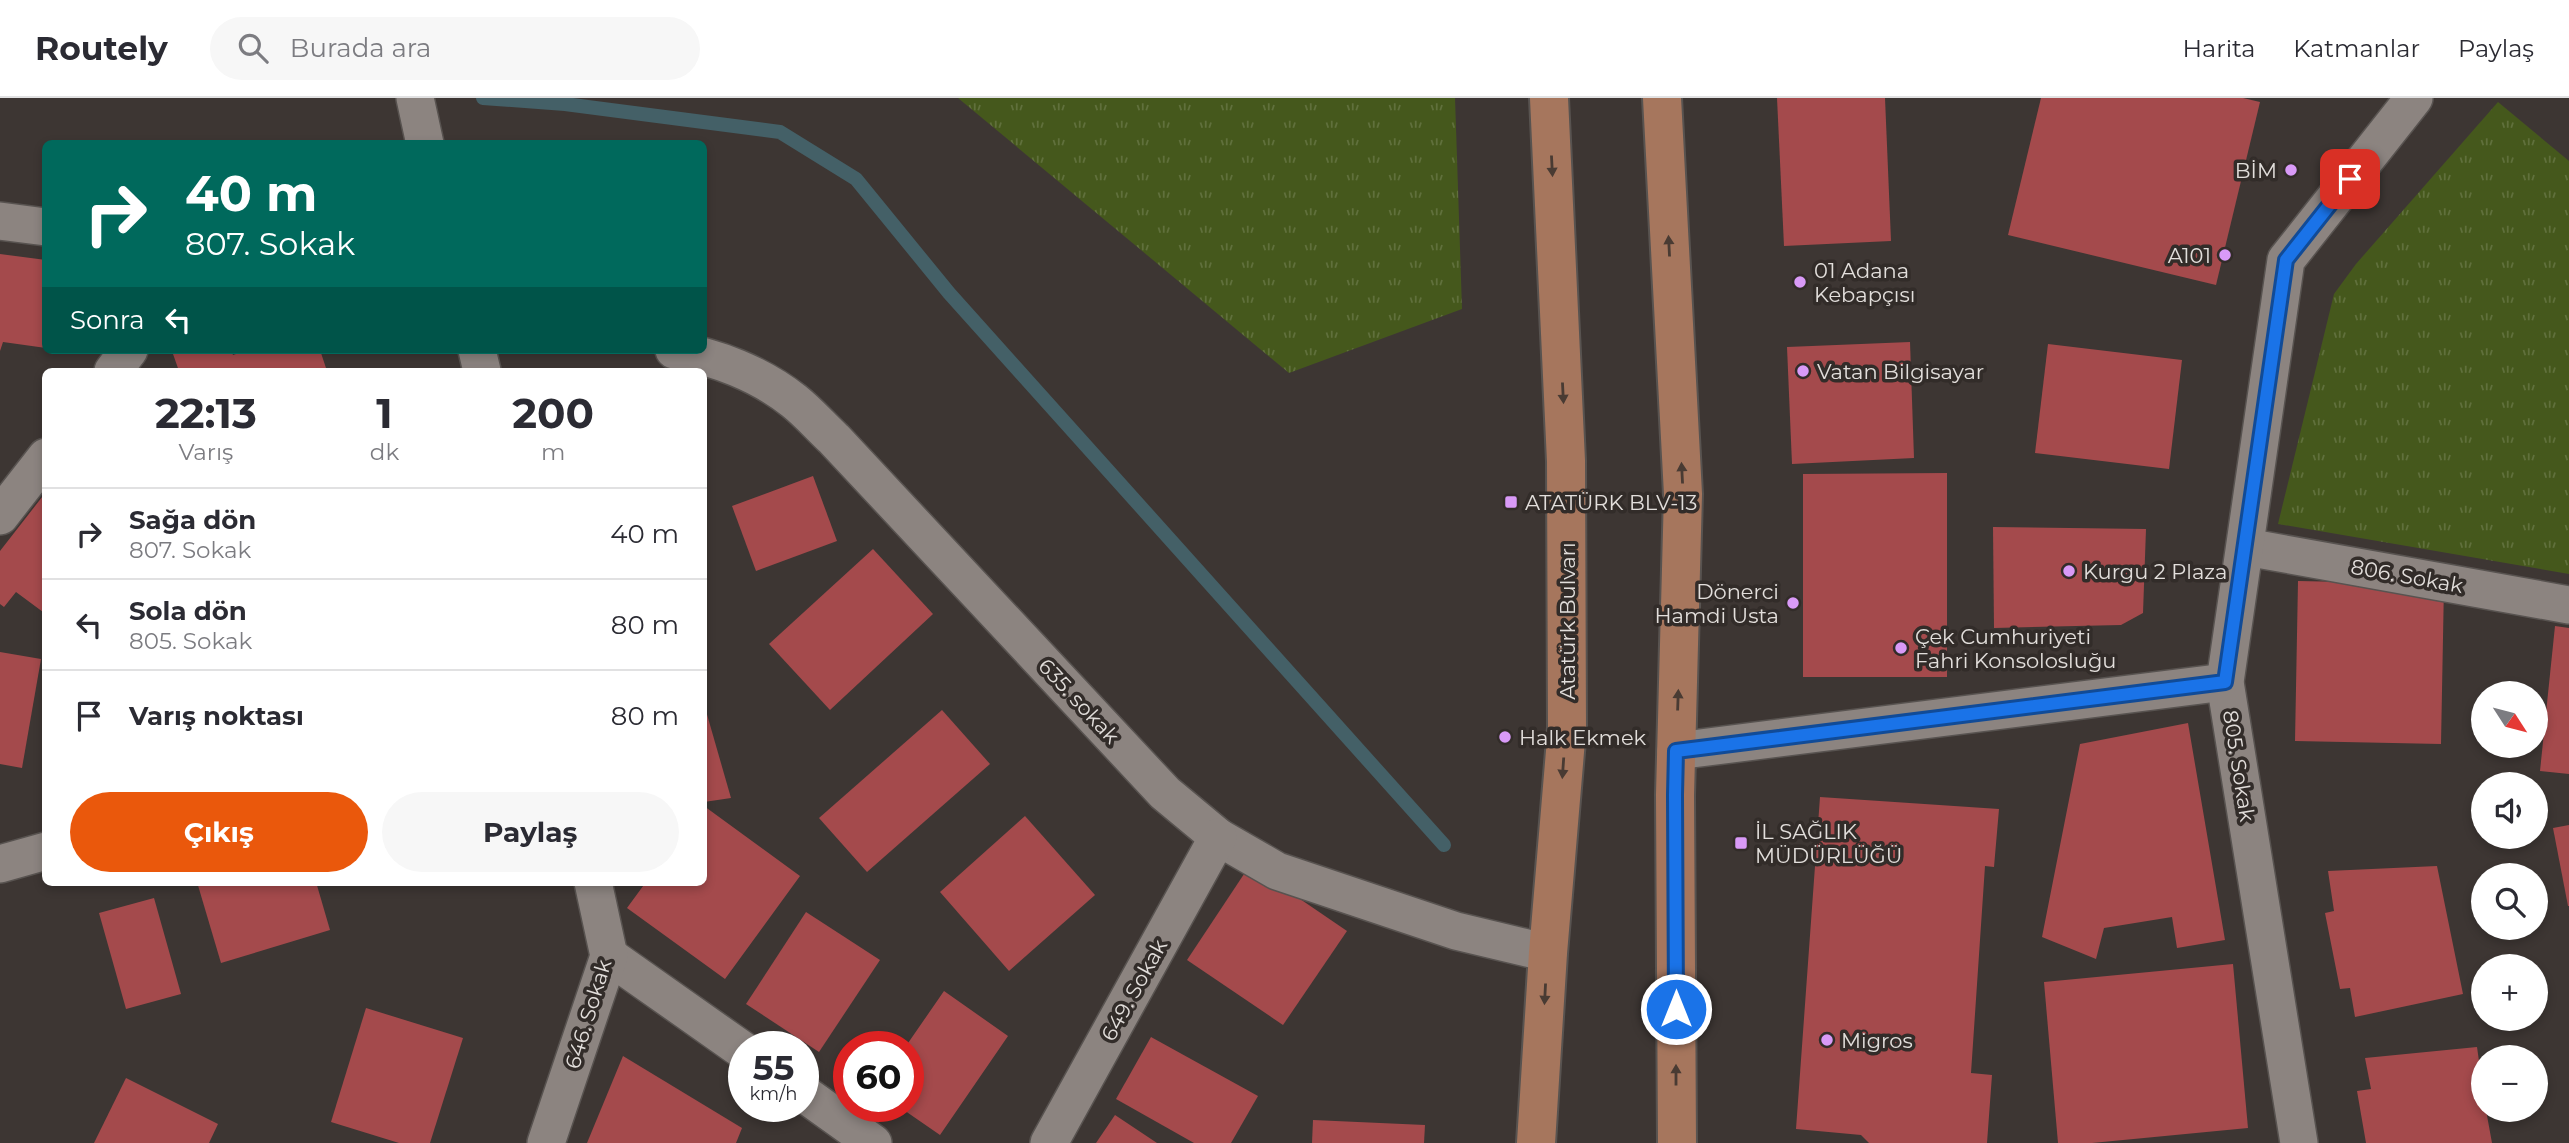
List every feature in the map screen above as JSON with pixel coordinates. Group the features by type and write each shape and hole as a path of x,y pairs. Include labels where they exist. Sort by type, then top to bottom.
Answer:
{"main road":[{"name":"Atatürk Bulvarı","path":"1536,1143 1548,953 1567,728 1566,461 1549,98"},
{"path":"1662,98 1683,494 1675,795 1677,1143"}],"street":[{"path":"415,98 424,140"},
{"name":"805. Sokak","path":"2299,1143 2225,682 2286,260 2414,98"},
{"path":"0,222 42,227"},
{"path":"115,368 126,354"},
{"name":"635. sokak","path":"701,354 748,373 794,401 834,439 1165,793 1218,837 1277,872 1456,931 1548,953"},
{"path":"0,516 42,462"},
{"name":"806. Sokak","path":"2246,547 2569,605"},
{"path":"1676,751 2225,682"},
{"name":"649. Sokak","path":"1049,1143 1218,837"},
{"path":"0,864 42,852"},
{"name":"646. Sokak","path":"546,1143 609,956 594,886"},
{"path":"609,956 728,1040"},
{"path":"819,1104 873,1143"}],"green space":[{"path":"958,98 1455,98 1462,309 1289,373"},
{"path":"2498,102 2569,161 2569,574 2278,524 2334,294 2356,264"}],"building":[{"path":"1777,98 1885,98 1891,241 1784,246"},
{"path":"2041,98 2243,98 2260,102 2216,285 2008,235"},
{"path":"0,254 42,259 42,347 3,342 0,351"},
{"path":"1910,342 1914,458 1792,464 1787,347"},
{"path":"2048,344 2182,360 2169,469 2035,453"},
{"path":"173,354 321,354 326,368 178,368"},
{"path":"1947,473 1947,677 1803,677 1803,474"},
{"path":"813,476 837,541 756,571 732,506"},
{"path":"42,497 42,611 16,592 4,607 0,604 0,551"},
{"name":"Kurgu 2 Plaza","path":"1993,527 2146,529 2143,613 2121,625 1994,628"},
{"path":"873,549 933,614 830,710 769,644"},
{"path":"2298,581 2444,584 2441,744 2295,741"},
{"path":"2555,626 2569,628 2569,774 2540,771 2541,758 2548,758 2548,694"},
{"path":"0,652 41,659 22,768 0,764"},
{"path":"942,710 990,764 867,872 819,818"},
{"path":"707,714 731,798 707,802"},
{"path":"2188,723 2225,940 2177,948 2172,917 2104,928 2096,959 2042,937 2080,744"},
{"path":"1820,797 1999,809 1994,867 1985,866 1971,1073 1992,1075 1987,1143 1869,1143 1861,1135 1796,1129"},
{"path":"707,808 800,876 725,979 627,908 643,886 707,886"},
{"path":"1025,816 1095,895 1009,971 940,892"},
{"path":"2569,825 2569,906 2568,906 2553,828"},
{"path":"1250,865 1347,931 1283,1025 1187,960"},
{"path":"2437,866 2463,994 2355,1017 2350,988 2340,989 2325,913 2334,911 2328,871"},
{"path":"198,886 317,886 330,930 221,963"},
{"path":"154,898 181,994 126,1009 99,913"},
{"path":"806,912 880,960 819,1052 819,1031 787,1031 746,1004"},
{"path":"2233,964 2248,1128 2092,1143 2058,1143 2044,982"},
{"path":"944,991 1008,1036 940,1135 921,1122 924,1122 924,1031 916,1031"},
{"path":"366,1008 463,1038 430,1143 399,1143 331,1122"},
{"path":"1151,1037 1258,1096 1231,1143 1194,1143 1116,1099"},
{"path":"2471,1048 2471,1122 2488,1122 2492,1143 2366,1143 2357,1091 2371,1089 2365,1058"},
{"path":"623,1056 728,1122 742,1128 736,1143 587,1143"},
{"path":"126,1078 218,1124 209,1143 94,1143"},
{"path":"1115,1115 1157,1143 1096,1143"},
{"path":"1313,1120 1425,1125 1424,1143 1312,1143"}],"waterway":[{"path":"483,98 565,104 780,132 856,179 949,293 1444,845"}],"place":[{"name":"BİM","path":"2291,170"},
{"name":"A101","path":"2225,255"},
{"name":"01 Adana Kebapçısı","path":"1800,282"},
{"name":"Vatan Bilgisayar","path":"1803,371"},
{"name":"ATATÜRK BLV-13","path":"1511,502"},
{"name":"Kurgu 2 Plaza","path":"2069,571"},
{"name":"Dönerci Hamdi Usta","path":"1793,603"},
{"name":"Çek Cumhuriyeti Fahri Konsolosluğu","path":"1901,648"},
{"name":"Halk Ekmek","path":"1505,737"},
{"name":"İL SAĞLIK MÜDÜRLÜĞÜ","path":"1741,843"},
{"name":"Migros","path":"1827,1040"}],"route":[{"path":"1676,1009 1676,751 2225,682 2286,260 2350,179"}]}
